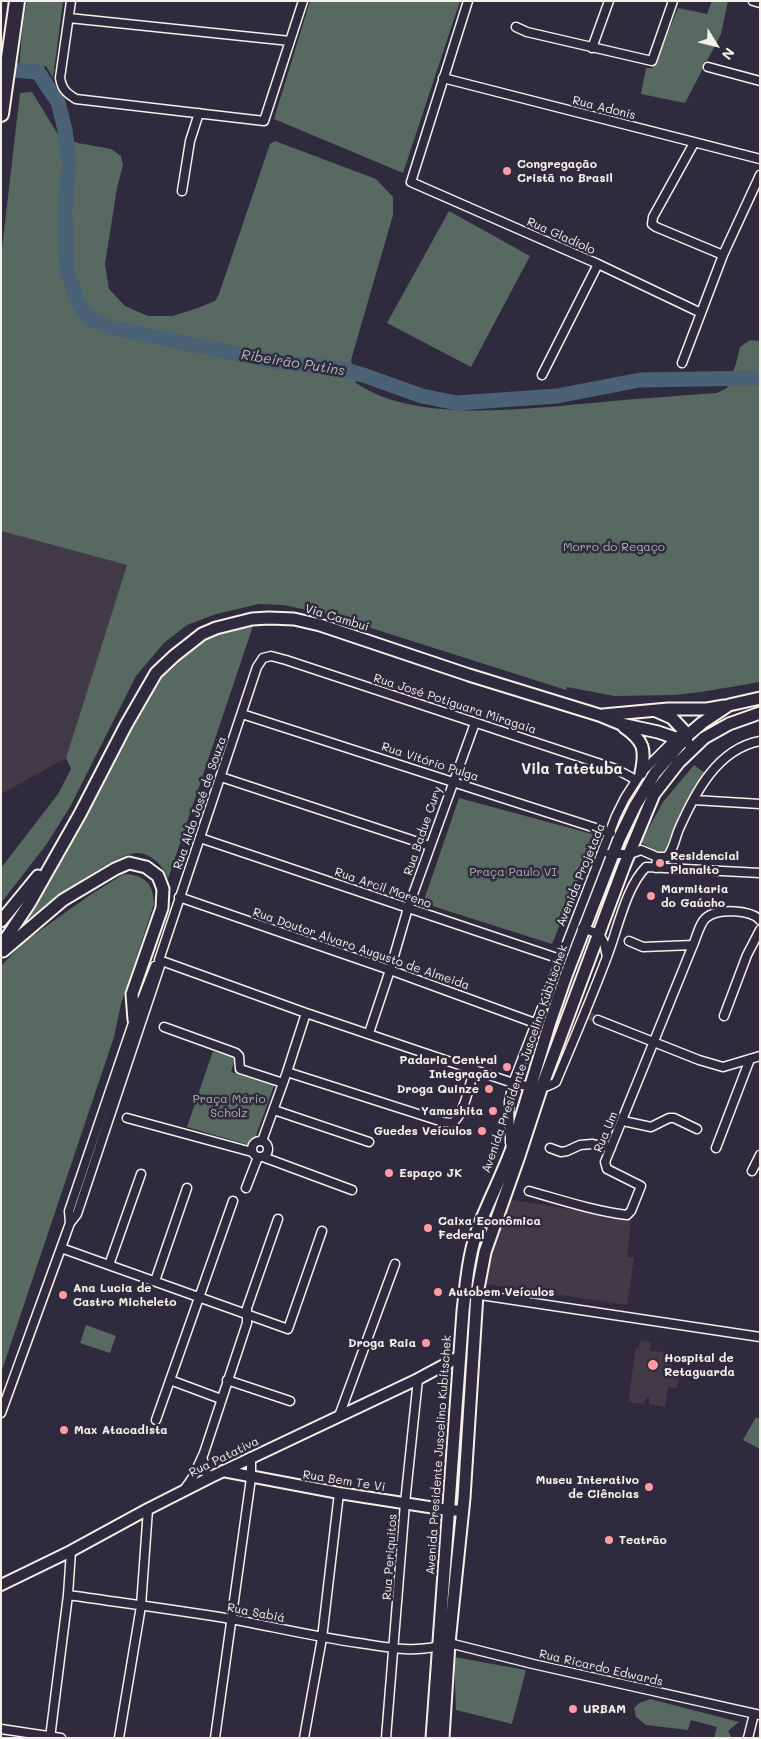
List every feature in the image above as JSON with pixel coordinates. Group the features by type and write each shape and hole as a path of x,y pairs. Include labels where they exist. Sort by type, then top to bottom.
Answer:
{"highway":[{"path":"2,109 17,1"}],"main road":[{"name":"Via Cambuí","path":"1,946 29,904 156,673 202,634 231,624 252,619 269,618 294,619 320,625 462,673 599,715 621,724 684,737"},
{"name":"Avenida Presidente Juscelino Kubitschek","path":"432,1738 463,1511 477,1294 485,1252 518,1160 550,1022 578,927 608,854 644,788 659,767 684,737 702,723 729,706 760,698"},
{"name":"Via Cambuí","path":"599,715 729,706"},
{"path":"654,710 672,718 684,737 686,754"},
{"name":"Avenida Presidente Juscelino Kubitschek","path":"443,1738 448,1510 466,1277 476,1236 486,1207 504,1170 654,794 686,754 704,738 729,724 760,713"},
{"path":"621,724 636,735 642,745 644,754 638,776"},
{"path":"684,737 704,738"},
{"name":"Via Cambuí","path":"1,921 58,852"},
{"path":"1,953 63,900 115,869 129,863 146,867 158,876 163,889 162,908 132,994 134,1020"},
{"name":"Rua Patativa","path":"1,1585 71,1551 223,1471 418,1379 460,1357"},
{"name":"Rua Bem Te Vi","path":"223,1471 251,1478 339,1493 463,1511"}],"street":[{"path":"71,1 60,78 66,93 76,99 264,121 303,1"},
{"path":"443,78 468,1"},
{"path":"592,48 609,1"},
{"path":"516,27 527,32 652,61 673,1"},
{"path":"753,1 760,3"},
{"path":"69,18 290,42"},
{"path":"708,67 760,81"},
{"name":"Rua Adonis","path":"443,78 760,160"},
{"name":"Rua Gladiolo","path":"443,78 411,182 598,264 702,313"},
{"path":"182,191 190,141 199,113"},
{"path":"694,144 653,217 652,224 723,255"},
{"path":"682,363 723,255 760,174"},
{"path":"542,375 598,264"},
{"name":"Rua Aldo José de Souza","path":"70,1223 69,1211 134,1020 155,965 159,960 257,668 266,656"},
{"name":"Rua José Potiguara Miragaia","path":"266,656 286,660 638,776"},
{"name":"Rua Vitório Pulga","path":"242,714 611,833"},
{"name":"Rua Badue Cury","path":"369,1034 408,908 452,781 475,723"},
{"name":"Avenida Projetada","path":"608,854 616,816 638,776 684,737"},
{"path":"608,854 630,854 641,850 657,857 667,857 678,830 708,775 725,758 740,748 749,743 760,741"},
{"path":"220,778 430,846"},
{"path":"694,800 760,804"},
{"name":"Rua Arcil Moreno","path":"200,838 560,959"},
{"path":"656,868 657,857"},
{"path":"159,960 306,1013 513,1083 536,1088 548,1087 556,1082 586,1016 628,897 639,874 646,867 760,873"},
{"name":"Rua Doutor Alvaro Augusto de Almeida","path":"179,897 390,970 535,1023"},
{"name":"Rua Um","path":"530,1191 571,1203 628,1214 631,1211 641,1186 607,1169 605,1162 693,945 708,916 725,911 745,912 752,914 760,920"},
{"path":"578,927 599,934 604,943 607,958"},
{"name":"Avenida Projetada","path":"511,1152 510,1102 513,1083 560,959 578,927"},
{"path":"724,1016 747,955 760,930"},
{"path":"629,941 643,947 693,945"},
{"name":"Rua Aldo José de Souza","path":"1,1413 70,1223 77,1214 160,966 159,960"},
{"path":"262,1141 306,1013"},
{"path":"598,1020 699,1060 723,1067 760,1056"},
{"path":"164,1027 236,1053 239,1056 240,1069 283,1083"},
{"path":"716,1148 750,1059"},
{"path":"287,1072 451,1123 458,1117 474,1070"},
{"path":"274,1110 369,1142"},
{"path":"127,1118 258,1155 352,1190"},
{"path":"623,1121 652,1127 669,1118 674,1118 697,1129"},
{"path":"258,1155 267,1152 268,1147 262,1141"},
{"path":"246,1188 258,1155 254,1143 262,1141"},
{"path":"550,1148 567,1151 580,1145 592,1144 611,1148"},
{"path":"752,1171 760,1154"},
{"path":"109,1265 141,1174"},
{"path":"155,1281 187,1188"},
{"path":"156,1420 233,1201"},
{"path":"183,1491 194,1478 204,1453 248,1315 247,1308 278,1219"},
{"path":"61,1248 288,1329 322,1231"},
{"path":"339,1416 396,1264"},
{"path":"465,1293 760,1337"},
{"name":"Rua Periquitos","path":"386,1738 405,1503 418,1379"},
{"path":"170,1380 221,1399"},
{"path":"227,1380 290,1401"},
{"path":"204,1453 202,1469 211,1477"},
{"path":"214,1738 251,1478 252,1458"},
{"path":"304,1738 322,1638 339,1493"},
{"path":"119,1738 141,1606 148,1509"},
{"path":"50,1737 68,1595 71,1551"},
{"name":"Rua Sabiá","path":"68,1595 231,1620 322,1638 394,1648 417,1650 444,1645"},
{"name":"Rua Ricardo Edwards","path":"444,1645 757,1714"},
{"path":"748,1738 757,1714"},
{"path":"1,1728 61,1738"}],"shaded area":[{"path":"1,531 127,565 66,758 1,794"},
{"path":"505,1199 631,1219 627,1257 634,1258 627,1305 487,1284 484,1281 486,1253"},
{"name":"Hospital de Retaguarda","path":"640,1341 651,1342 650,1350 673,1354 670,1375 679,1377 677,1388 668,1387 665,1407 649,1404 649,1397 646,1397 644,1404 628,1402 636,1348 639,1348"}],"green space":[{"path":"27,1 63,1 53,78 46,66 40,69 19,68"},
{"path":"310,1 460,1 403,173 274,119"},
{"path":"712,1 728,1 721,34 685,103 641,94 646,68 653,68 678,8 707,14"},
{"name":"Morro do Regaço","path":"32,92 59,136 78,143 111,149 121,156 123,165 117,188 105,264 109,289 125,306 148,316 172,316 215,301 270,144 275,141 376,179 393,197 393,215 351,360 356,383 381,396 410,405 442,409 510,410 717,393 727,388 740,347 750,340 760,341 760,682 674,695 614,696 567,687 566,690 327,614 283,605 259,604 216,614 187,625 164,643 136,676 70,807 46,845 1,903 1,868 58,794 71,769 66,758 127,565 1,531 1,257 20,93"},
{"path":"449,211 530,256 471,367 387,323"},
{"path":"253,626 168,879 160,865 147,855 137,853 126,856 97,871 26,921 64,847 158,676 204,638 227,630"},
{"path":"694,765 708,775 670,853 657,857 657,853 641,842 663,802"},
{"name":"Praça Paulo VI","path":"459,798 596,835 552,944 423,903"},
{"path":"128,874 140,877 148,883 151,887 154,904 121,1004 114,1037 1,1373 1,966 24,942 90,895 122,875"},
{"name":"Praça Mário Scholz","path":"213,1051 235,1058 231,1072 274,1086 252,1146 187,1127"},
{"path":"86,1325 116,1336 110,1353 80,1343"},
{"path":"756,1417 760,1419 760,1449 743,1440"},
{"path":"454,1657 526,1670 512,1724 456,1710"},
{"path":"650,1699 739,1722 728,1731 732,1738 714,1738 717,1727 691,1720 688,1730 646,1725 636,1717 634,1708 639,1703"}],"waterway":[{"name":"Ribeirão Putins","path":"1,69 38,72 58,102 65,130 69,162 65,213 67,271 78,303 91,320 113,328 276,362 339,368 422,396 457,403 557,396 640,380 760,378"}],"tunnel":[{"path":"589,1016 598,1020"}],"place":[{"name":"Congregação Cristã no Brasil","path":"507,171"},
{"name":"Residencial Planalto","path":"660,863"},
{"name":"Marmitaria do Gaúcho","path":"651,896"},
{"name":"Padaria Central Integração","path":"507,1067"},
{"name":"Droga Quinze","path":"489,1089"},
{"name":"Yamashita","path":"493,1111"},
{"name":"Guedes Veículos","path":"482,1131"},
{"name":"Espaço JK","path":"389,1173"},
{"name":"Caixa Econômica Federal","path":"428,1228"},
{"name":"Autobem Veículos","path":"438,1292"},
{"name":"Ana Lucia de Castro Micheleto","path":"63,1295"},
{"name":"Droga Raia","path":"426,1343"},
{"name":"Hospital de Retaguarda","path":"653,1365"},
{"name":"Max Atacadista","path":"64,1430"},
{"name":"Museu Interativo de Ciências","path":"649,1487"},
{"name":"Teatrão","path":"609,1540"},
{"name":"URBAM","path":"573,1709"}],"district":[{"name":"Vila Tatetuba","path":"572,769"}]}
